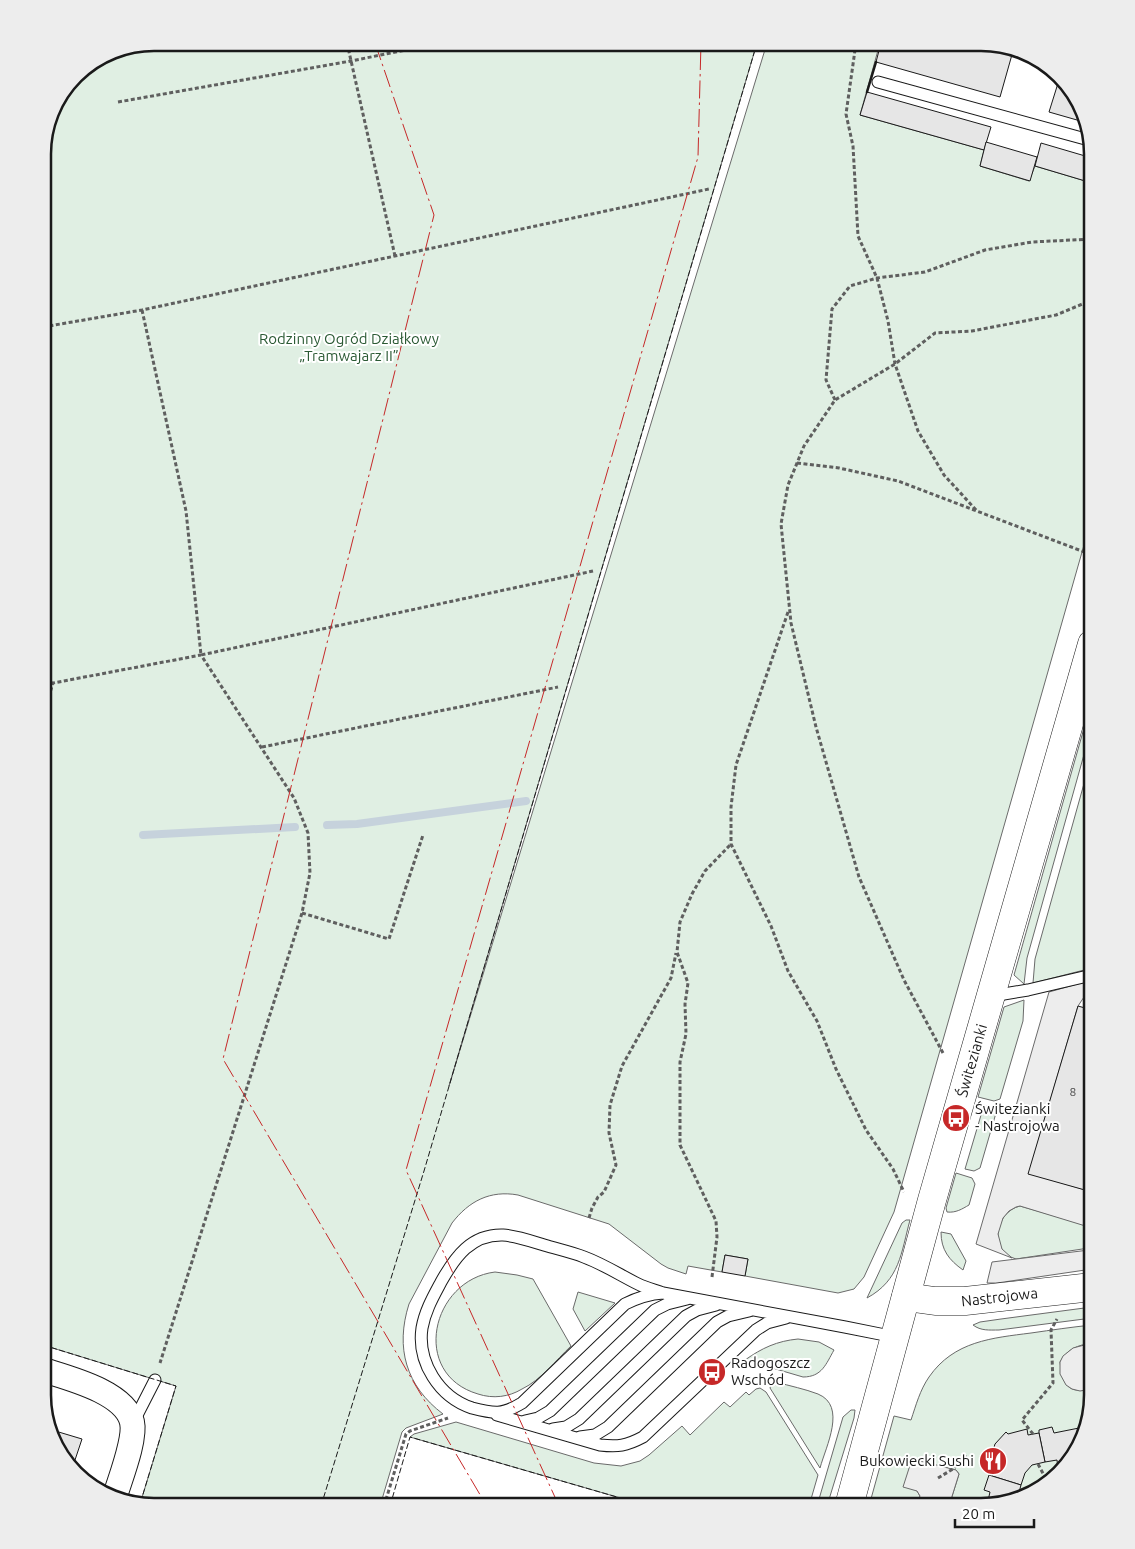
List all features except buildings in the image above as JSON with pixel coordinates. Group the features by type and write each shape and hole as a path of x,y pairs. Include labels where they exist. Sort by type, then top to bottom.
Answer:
{"street":[{"name":"Świtezianki","path":"851,1498 932,1200 1084,672"},
{"name":"Nastrojowa","path":"906,1297 934,1301 965,1302 1084,1288"},
{"path":"51,1373 79,1381 105,1393 125,1410 133,1423 130,1446 116,1490"}],"lane":[{"path":"878,82 1082,138"},
{"path":"991,996 1028,990 1084,977"},
{"path":"796,1318 782,1318 767,1323 756,1330 643,1437 629,1444 616,1446 600,1445 486,1412 460,1402 440,1388 428,1368 423,1355 421,1340 424,1321 431,1301 452,1262 472,1243 481,1239 502,1235 525,1239 583,1256 663,1293 756,1310 796,1318 896,1338"},
{"path":"486,1412 500,1413 509,1411 522,1402 624,1304 644,1296 663,1293"},
{"path":"514,1420 533,1420 550,1410 655,1310 667,1304 693,1298"},
{"path":"542,1428 566,1427 578,1419 686,1316 710,1306 725,1305"},
{"path":"571,1436 584,1437 595,1435 608,1427 717,1322 735,1314 756,1310"},
{"path":"133,1423 155,1380"}],"path":[{"path":"349,51 395,256"},
{"path":"118,102 400,51"},
{"path":"855,51 846,114 853,146 858,236 877,278 896,364 918,431 944,475 977,511"},
{"path":"51,326 142,310 709,189"},
{"path":"836,400 826,380 832,310 850,286 877,278 925,272 985,250 1032,242 1084,239"},
{"path":"944,1053 904,980 859,877 816,727 789,609 782,524 788,485 804,446 836,400 896,364 935,332 972,331 1056,315 1084,303"},
{"path":"142,310 186,511 201,655 294,798 308,833 310,873 302,912 155,1380"},
{"path":"797,463 839,468 898,481 1084,552"},
{"path":"51,690 53,683 201,655 593,571"},
{"path":"789,609 736,765 731,807 731,844 771,926 788,971 817,1021 836,1069 866,1130 892,1169 904,1192"},
{"path":"262,747 558,687"},
{"path":"302,912 389,939 423,835"},
{"path":"589,1218 598,1197 604,1192 613,1176 616,1165 609,1133 610,1105 622,1066 671,978 677,952 680,922 692,894 705,872 731,844"},
{"path":"677,952 688,983 686,1034 680,1062 680,1145 716,1221 717,1237 712,1276"},
{"path":"1033,1434 1022,1420 1053,1383 1051,1330 1058,1318"},
{"path":"386,1498 406,1434 451,1416"},
{"path":"938,1478 953,1469 968,1454"},
{"path":"1038,1464 1044,1475"}],"green space":[{"name":"Rodzinny Ogród Działkowy „Tramwajarz II”","path":"154,51 755,51 449,1086 765,51 878,51 860,115 984,150 980,166 1029,181 1035,166 1084,181 1084,545 894,1212 864,1277 854,1289 838,1293 745,1276 748,1259 725,1255 722,1272 688,1266 686,1274 661,1264 609,1224 518,1195 498,1194 481,1199 473,1203 452,1223 409,1304 403,1336 407,1365 420,1391 443,1414 406,1428 402,1432 382,1498 142,1497 176,1386 51,1347 51,148 59,115 77,86 86,77 115,59 134,53"},
{"path":"1084,728 1084,755 1027,958 1024,984 1014,975"},
{"path":"1084,784 1084,970 1033,983 1035,959"},
{"path":"1024,1000 1023,1021 1000,1099 994,1101 978,1097 1004,1007"},
{"path":"984,1105 993,1108 996,1113 980,1168 974,1171 965,1169"},
{"path":"956,1173 972,1178 975,1184 969,1205 956,1211 947,1212 946,1208"},
{"path":"1020,1206 1084,1224 1084,1249 1016,1259 1007,1255 1001,1248 998,1232 1000,1223 1012,1210"},
{"path":"910,1220 898,1265 886,1283 867,1298 902,1223"},
{"path":"941,1232 951,1234 966,1261 963,1270 944,1249"},
{"path":"495,1272 533,1279 571,1346 542,1375 529,1385 512,1394 495,1397 478,1394 457,1383 443,1368 437,1349 437,1328 444,1309 456,1292 473,1279"},
{"path":"578,1292 615,1303 585,1331 573,1309"},
{"path":"1084,1308 1084,1319 999,1330 982,1329 973,1325 980,1322"},
{"path":"1084,1326 1084,1345 1073,1348 1060,1362 1065,1382 1072,1389 1084,1390 1084,1395 1083,1408 1076,1434 1054,1468 1032,1484 1007,1494 994,1497 952,1498 959,1474 956,1470 912,1459 919,1498 871,1498 894,1416 911,1420 918,1398 926,1382 939,1365 950,1356 975,1343 1016,1335"},
{"path":"798,1339 819,1342 834,1350 823,1369 815,1375 803,1377 745,1360 770,1346 783,1341"},
{"path":"772,1382 803,1389 818,1394 827,1400 833,1417 832,1427 820,1468 770,1388"},
{"path":"760,1388 766,1392 818,1475 811,1498 620,1498 410,1437 414,1434 456,1422 594,1463 621,1466 640,1461 682,1426 690,1435 724,1402 730,1407 746,1392 749,1395"},
{"path":"851,1410 855,1410 829,1498 819,1498 843,1417"}],"shaded area":[{"path":"1084,982 1084,997 1078,1006 1029,1173 1084,1190 1084,1226 1020,1206 1016,1207 1003,1218 998,1234 1002,1249 1012,1258 976,1244 1049,992"},
{"path":"1084,1251 1084,1270 987,1283 992,1262"},
{"path":"1084,1345 1084,1390 1072,1389 1066,1385 1060,1374 1060,1362 1063,1356 1073,1348"},
{"path":"912,1459 956,1470 959,1474 952,1498 919,1498 917,1491 903,1487"}],"waterway":[{"path":"327,825 357,824 526,801"},
{"path":"143,835 295,827"}],"fence":[{"path":"323,1498 424,1171 755,51"},
{"path":"51,1347 176,1386 142,1497"},
{"path":"392,1498 410,1437 620,1498"}],"wall":[{"path":"867,92 876,62"}],"power":[{"path":"378,51 434,215 223,1059 482,1498"},
{"path":"555,1498 406,1170 698,157 701,51"}],"place":[{"name":"Świtezianki - Nastrojowa","path":"956,1118"},
{"name":"Radogoszcz Wschód","path":"712,1372"},
{"name":"Bukowiecki Sushi","path":"993,1461"}]}
